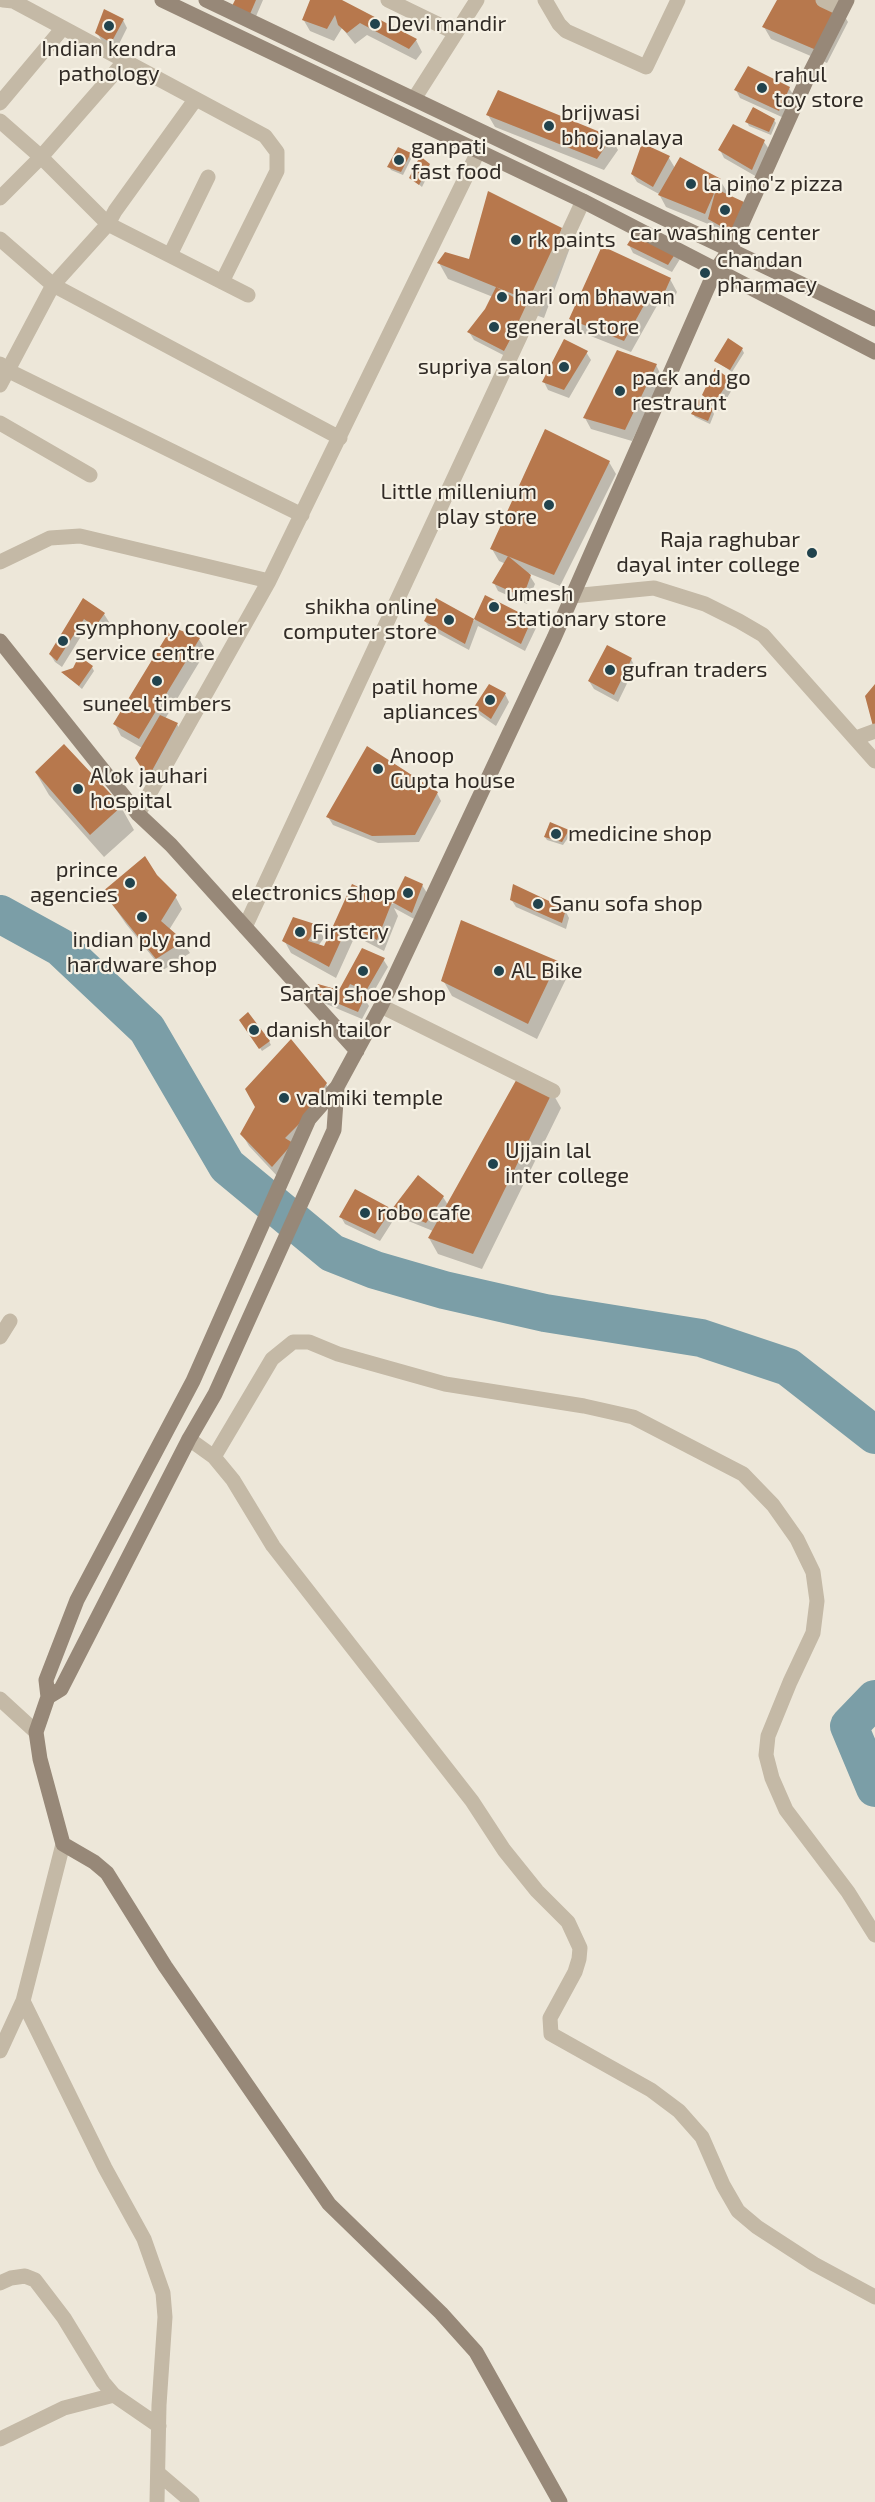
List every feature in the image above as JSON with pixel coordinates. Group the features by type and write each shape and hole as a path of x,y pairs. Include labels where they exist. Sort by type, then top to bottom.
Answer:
{"street":[{"path":"1,0 13,1 265,136 277,152 278,171 222,282"},
{"path":"162,0 583,201 875,352"},
{"path":"206,0 731,248 875,319"},
{"path":"388,0 456,33"},
{"path":"414,99 477,0"},
{"path":"545,0 559,24 566,31 646,67 678,0"},
{"path":"0,2051 23,2001 63,1844 40,1759 36,1732 48,1697 46,1680 77,1600 193,1381 309,1119 338,1087 381,1006 572,596 715,271 731,248 806,81 844,4 823,0"},
{"path":"0,104 62,29"},
{"path":"0,198 41,157 124,62"},
{"path":"195,100 108,224 53,285 3,373 302,515"},
{"path":"0,121 41,157 108,224 248,295"},
{"path":"138,814 269,582 478,152"},
{"path":"170,255 207,177"},
{"path":"245,927 583,201"},
{"path":"0,239 53,285 340,438"},
{"path":"0,423 90,474"},
{"path":"0,562 50,538 80,536 269,582"},
{"path":"572,596 654,588 705,604 763,635 875,760"},
{"path":"0,641 138,814 171,845 357,1051"},
{"path":"856,738 875,731"},
{"path":"381,1006 553,1091"},
{"path":"48,1697 61,1689 189,1439 215,1395 334,1130 338,1087"},
{"path":"0,1337 10,1320"},
{"path":"214,1457 272,1359 293,1342 309,1342 338,1353 445,1384 584,1406 633,1417 743,1474 773,1505 797,1539 813,1572 818,1601 813,1633 768,1736 766,1755 772,1778 786,1809 848,1892 875,1935"},
{"path":"189,1439 214,1457 234,1480 273,1546 465,1792 504,1851 537,1891 568,1922 580,1948 579,1959 575,1972 550,2018 551,2034 651,2090 680,2111 702,2137 723,2185 738,2211 757,2227 814,2264 875,2297"},
{"path":"1,1703 36,1732"},
{"path":"63,1844 94,1862 107,1873 165,1966 329,2204 441,2313 476,2352 560,2502"},
{"path":"23,2001 105,2168 144,2239 163,2293 165,2317 157,2502"},
{"path":"0,2283 11,2278 25,2276 35,2280 64,2318 103,2382 114,2395 159,2426"},
{"path":"0,2439 64,2408 114,2395"},
{"path":"158,2473 192,2502"}],"building":[{"path":"235,0 256,0 250,14 232,6"},
{"name":"Devi mandir","path":"310,0 342,0 417,39 409,49 360,23 347,33 338,25 335,15 327,29 302,20"},
{"path":"777,0 823,0 842,9 821,52 762,27"},
{"name":"Indian kendra pathology","path":"104,9 124,19 111,43 95,33"},
{"name":"rahul toy store","path":"748,66 790,87 779,111 734,90"},
{"name":"brijwasi bhojanalaya","path":"498,90 612,137 597,159 486,115"},
{"path":"753,107 775,119 769,132 745,122"},
{"path":"733,124 765,140 752,170 718,150"},
{"path":"642,143 670,156 653,187 631,174"},
{"name":"ganpati fast food","path":"398,147 411,153 401,172 387,167"},
{"path":"420,156 430,164 419,185 409,178"},
{"name":"la pino'z pizza","path":"680,157 721,179 705,214 658,195"},
{"name":"car washing center","path":"716,189 744,202 731,232 708,219"},
{"name":"rk paints","path":"488,191 562,228 535,303 437,263 445,252 469,259"},
{"path":"636,231 677,251 668,265 627,245"},
{"path":"602,246 671,278 663,296 652,291 624,341 569,319"},
{"path":"496,287 529,306 504,351 467,332 485,309"},
{"path":"728,338 743,348 730,370 714,361"},
{"name":"supriya salon","path":"564,339 588,351 564,390 542,382"},
{"name":"pack and go restraunt","path":"617,350 657,364 625,430 583,418"},
{"path":"715,368 730,379 714,404 702,395"},
{"path":"699,399 713,409 708,421 691,414"},
{"name":"Little millenium play store","path":"545,429 610,461 554,575 490,549"},
{"path":"508,556 531,575 523,597 492,583"},
{"name":"umesh stationary store","path":"485,595 532,619 521,644 474,619"},
{"name":"symphony cooler service centre","path":"83,598 105,613 95,627 84,619 57,661 49,654"},
{"name":"shikha online computer store","path":"436,598 474,619 465,644 424,621"},
{"name":"suneel timbers","path":"172,627 200,638 139,739 113,724"},
{"name":"gufran traders","path":"607,645 632,658 614,695 588,681"},
{"path":"79,656 93,666 79,686 61,672 73,668"},
{"name":"patil home apliances","path":"489,684 506,693 491,719 474,707"},
{"path":"875,684 875,730 874,730 865,696"},
{"path":"160,715 178,723 148,778 135,758"},
{"name":"Alok jauhari hospital","path":"64,744 122,806 90,835 35,772"},
{"name":"Anoop Gupta house","path":"367,746 438,792 415,835 372,836 326,817"},
{"name":"medicine shop","path":"550,822 569,830 562,842 544,837"},
{"name":"indian ply and hardware shop","path":"145,856 157,875 177,895 161,921 184,941 156,959 102,892"},
{"name":"electronics shop","path":"405,876 423,884 412,913 392,902"},
{"name":"Firstcry","path":"352,884 392,902 377,940 348,925 329,967 282,941 293,917 318,925 308,941 324,946"},
{"name":"Sanu sofa shop","path":"513,884 566,909 562,923 510,900"},
{"name":"AL Bike","path":"461,920 558,961 528,1024 441,981"},
{"name":"Sartaj shoe shop","path":"362,948 385,958 366,991 350,984 346,992 365,997 358,1012 313,993 318,984 339,990"},
{"name":"danish tailor","path":"248,1012 270,1041 259,1049 239,1020"},
{"name":"valmiki temple","path":"291,1039 327,1083 299,1124 285,1138 293,1143 272,1167 240,1134 255,1107 245,1089"},
{"name":"Ujjain lal inter college","path":"519,1075 553,1091 473,1254 428,1238"},
{"path":"418,1175 444,1196 426,1223 392,1209"},
{"name":"robo cafe","path":"355,1189 392,1209 375,1234 339,1217"}],"waterway":[{"path":"0,914 60,947 147,1029 227,1166 332,1253 375,1270 444,1290 545,1313 701,1338 788,1367 875,1435"},
{"path":"875,1699 849,1726 875,1788"}],"place":[{"name":"Devi mandir","path":"375,24"},
{"name":"Indian kendra pathology","path":"109,26"},
{"name":"rahul toy store","path":"762,88"},
{"name":"brijwasi bhojanalaya","path":"549,126"},
{"name":"ganpati fast food","path":"399,160"},
{"name":"la pino'z pizza","path":"691,184"},
{"name":"car washing center","path":"725,210"},
{"name":"rk paints","path":"516,240"},
{"name":"chandan pharmacy","path":"705,273"},
{"name":"hari om bhawan","path":"502,297"},
{"name":"general store","path":"494,327"},
{"name":"supriya salon","path":"564,367"},
{"name":"pack and go restraunt","path":"620,391"},
{"name":"Little millenium play store","path":"549,505"},
{"name":"Raja raghubar dayal inter college","path":"812,553"},
{"name":"umesh stationary store","path":"494,607"},
{"name":"shikha online computer store","path":"449,620"},
{"name":"symphony cooler service centre","path":"63,641"},
{"name":"gufran traders","path":"610,670"},
{"name":"suneel timbers","path":"157,681"},
{"name":"patil home apliances","path":"490,700"},
{"name":"Anoop Gupta house","path":"378,769"},
{"name":"Alok jauhari hospital","path":"78,789"},
{"name":"medicine shop","path":"556,834"},
{"name":"prince agencies","path":"130,883"},
{"name":"electronics shop","path":"408,893"},
{"name":"Sanu sofa shop","path":"538,904"},
{"name":"indian ply and hardware shop","path":"142,917"},
{"name":"Firstcry","path":"300,932"},
{"name":"Sartaj shoe shop","path":"363,971"},
{"name":"AL Bike","path":"499,971"},
{"name":"danish tailor","path":"254,1030"},
{"name":"valmiki temple","path":"284,1098"},
{"name":"Ujjain lal inter college","path":"493,1164"},
{"name":"robo cafe","path":"365,1213"}]}
